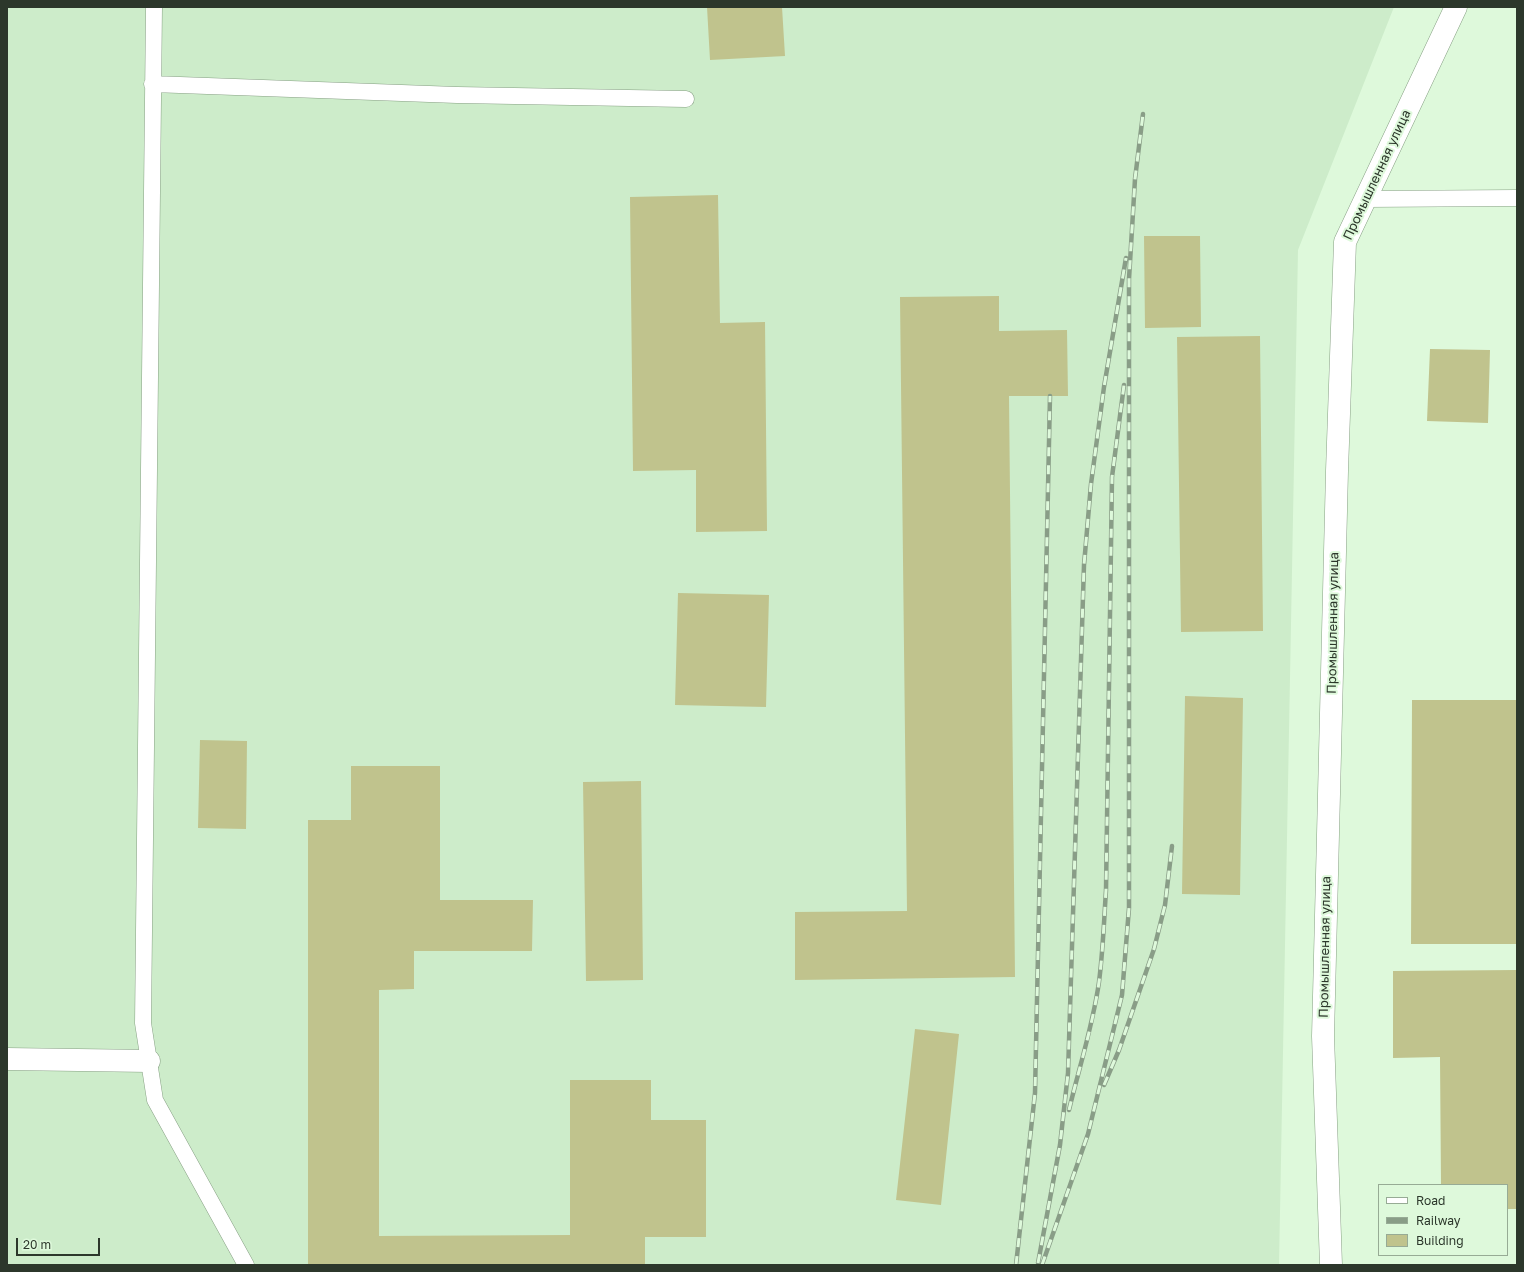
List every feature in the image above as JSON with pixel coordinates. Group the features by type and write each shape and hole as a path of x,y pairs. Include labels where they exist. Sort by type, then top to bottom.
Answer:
{"street":[{"name":"Промышленная улица","path":"1331,1265 1323,1036 1345,242 1456,7"},
{"path":"7,1059 149,1061"}],"lane":[{"path":"154,7 143,1015 155,1100 246,1265"},
{"path":"152,84 457,95 686,99"},
{"path":"1365,199 1517,198"}],"shaded area":[{"path":"7,7 1394,7 1298,250 1279,1265 7,1265"}],"building":[{"path":"707,7 782,7 785,56 710,60"},
{"path":"718,195 720,323 765,322 767,531 696,532 696,470 633,471 630,197"},
{"path":"1144,236 1200,236 1201,327 1145,328"},
{"path":"999,296 999,331 1067,330 1068,396 1009,396 1015,977 795,980 795,912 907,911 900,297"},
{"path":"1260,336 1263,631 1181,632 1177,337"},
{"path":"1430,349 1490,350 1488,423 1427,421"},
{"path":"678,593 769,595 766,707 675,705"},
{"path":"1185,696 1243,698 1240,895 1182,894"},
{"path":"1412,700 1517,700 1517,944 1411,944"},
{"path":"200,740 247,741 246,829 198,828"},
{"path":"351,766 440,766 440,900 533,900 532,951 414,951 414,989 379,990 379,1236 570,1235 570,1080 651,1080 651,1120 706,1120 706,1237 645,1237 645,1265 308,1265 308,820 351,820"},
{"path":"641,781 643,980 586,981 583,782"},
{"path":"1516,970 1517,1209 1508,1209 1508,1184 1441,1184 1440,1057 1393,1058 1393,971"},
{"path":"915,1029 959,1034 941,1205 896,1200"}],"railway":[{"path":"1042,1265 1088,1134 1122,995 1129,908 1129,279 1135,179 1143,114"},
{"path":"1038,1263 1060,1145 1068,1073 1084,565 1091,484 1104,387 1126,258"},
{"path":"1069,1110 1093,1014 1099,982 1102,947 1106,890 1112,477 1124,385"},
{"path":"1016,1265 1035,1093 1050,396"},
{"path":"1104,1085 1119,1050 1154,949 1165,905 1172,846"}]}
